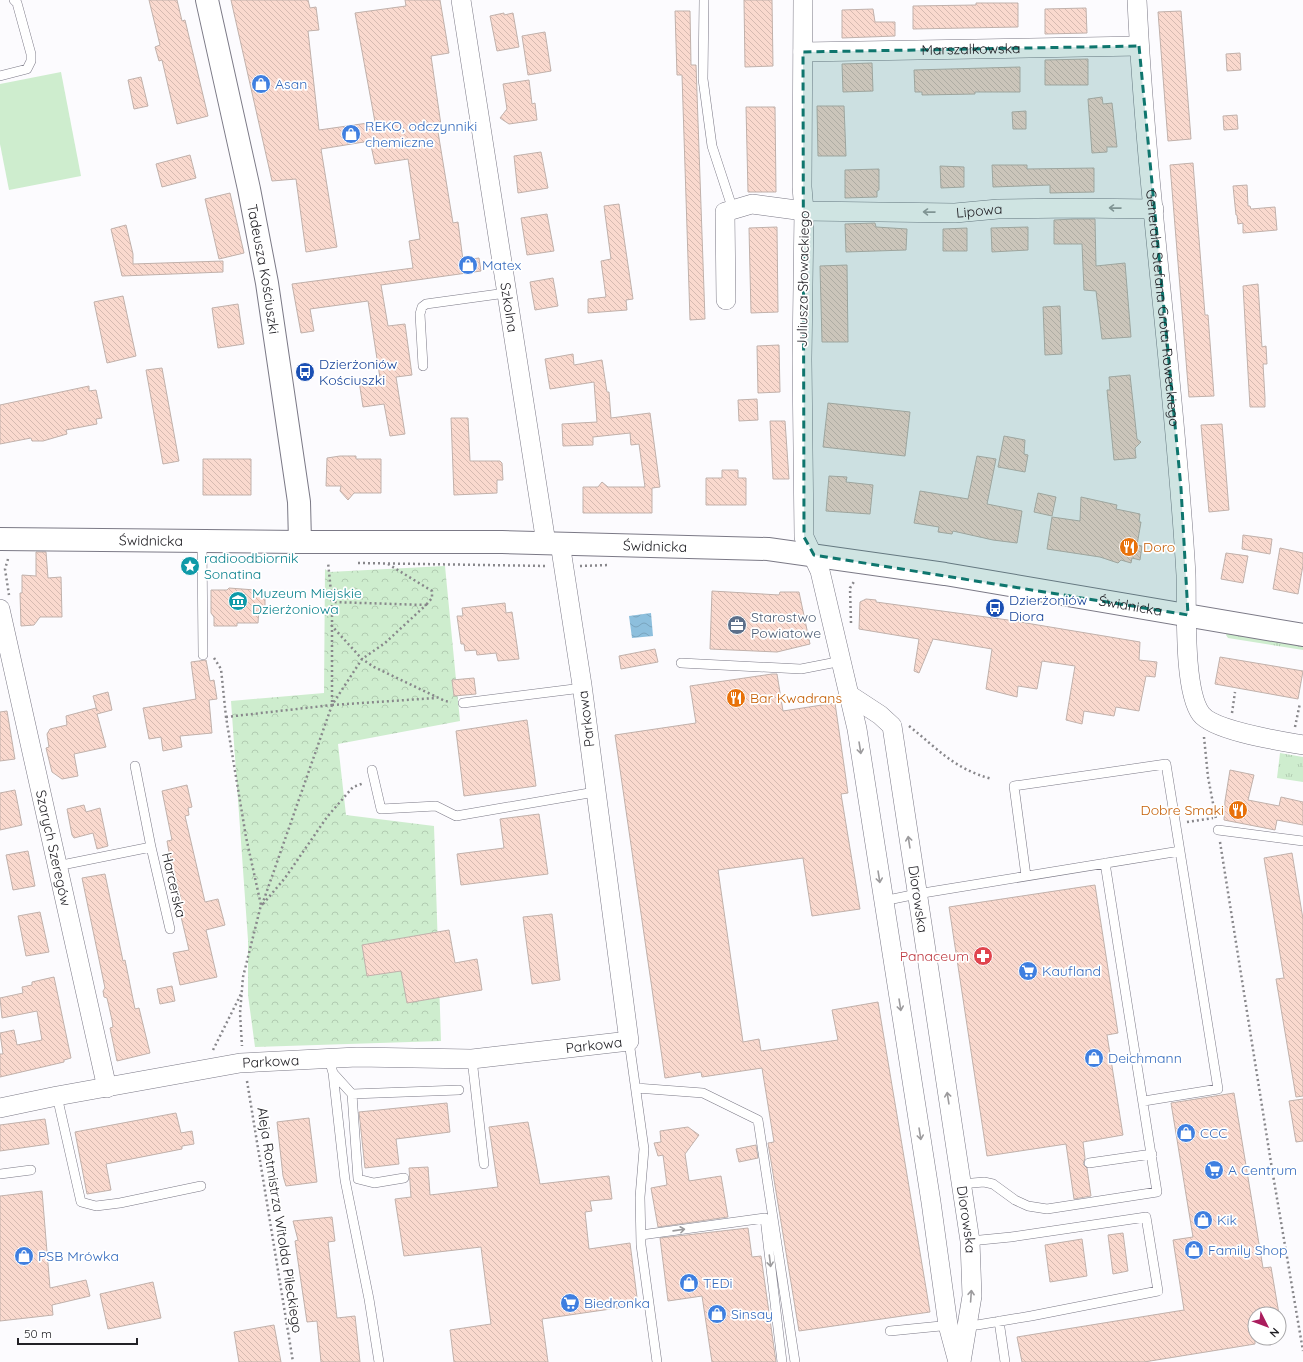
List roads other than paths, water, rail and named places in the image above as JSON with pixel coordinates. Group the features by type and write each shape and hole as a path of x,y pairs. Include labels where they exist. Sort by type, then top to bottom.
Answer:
{"street":[{"name":"Tadeusza Kościuszki","path":"208,0 248,182 267,282 299,502 300,542"},
{"name":"Szkolna","path":"460,0 506,294 553,543"},
{"name":"Juliusza Słowackiego","path":"803,0 802,187 804,210 802,514 804,537 814,555"},
{"name":"Generała Stefana Grota-Roweckiego","path":"1137,0 1139,46 1181,488 1188,615 1189,678 1201,714 1219,726 1298,739"},
{"name":"Marszałkowska","path":"803,52 1139,46"},
{"name":"Lipowa","path":"733,210 752,204 804,210 955,212 998,209 1154,208"},
{"path":"726,300 725,212 733,210"},
{"name":"Świdnicka","path":"0,539 202,542 553,543 768,549 945,574 1303,634"},
{"name":"Parkowa","path":"0,1108 57,1096 240,1063 331,1066 357,1057 472,1059 629,1041 582,688 553,543"},
{"path":"814,555 820,571 851,696 857,729 931,1202 948,1325 960,1362"},
{"name":"Szarych Szeregów","path":"0,609 107,1088"},
{"name":"Diorowska","path":"851,696 880,715 892,726 970,1241 972,1296 960,1362"},
{"path":"857,729 870,717 880,715"}],"lane":[{"path":"0,76 27,69 31,61 31,54 17,3 14,0"},
{"path":"704,0 703,79 712,146 733,210"},
{"path":"422,366 420,314 422,307 426,304 506,294"},
{"path":"202,542 203,655"},
{"path":"682,663 801,669 842,661"},
{"path":"463,703 582,688"},
{"path":"1026,876 1014,786 1166,764 1218,1089 1144,1101"},
{"name":"Harcerska","path":"135,766 151,847 170,929"},
{"path":"372,770 381,809 436,806 456,816 595,792"},
{"path":"1218,830 1303,841"},
{"name":"Harcerska","path":"57,866 151,847"},
{"path":"883,901 1180,850"},
{"path":"961,1184 984,1182 993,1184 1015,1200 1028,1206 1047,1209 1158,1192 1105,862"},
{"path":"629,1041 644,1149 640,1197 641,1235 658,1362"},
{"path":"472,1059 484,1164"},
{"path":"331,1066 352,1094 358,1179 374,1183 404,1178"},
{"path":"331,1066 345,1180 370,1306 379,1362"},
{"path":"636,1088 703,1093 758,1120 795,1362"},
{"path":"352,1094 459,1090"},
{"path":"57,1096 81,1202 96,1206 120,1203 201,1186"},
{"path":"1088,1163 1152,1154"},
{"path":"0,1174 31,1170"},
{"path":"890,1331 999,1321 1158,1291 1146,1217 1011,1237 970,1241"},
{"path":"641,1235 765,1218 782,1362"},
{"path":"999,1321 1005,1362"}],"water":[{"path":"651,613 653,636 632,638 629,616"}],"place":[{"name":"Asan","path":"261,84"},
{"name":"REKO, odczynniki chemiczne","path":"351,134"},
{"name":"Matex","path":"468,265"},
{"name":"Dzierżoniów Kościuszki","path":"305,372"},
{"name":"Doro","path":"1129,547"},
{"name":"radioodbiornik Sonatina","path":"190,566"},
{"name":"Muzeum Miejskie Dzierżoniowa","path":"238,601"},
{"name":"Dzierżoniów Diora","path":"995,608"},
{"name":"Starostwo Powiatowe","path":"737,625"},
{"name":"Bar Kwadrans","path":"736,698"},
{"name":"Dobre Smaki","path":"1238,810"},
{"name":"Panaceum","path":"983,956"},
{"name":"Kaufland","path":"1028,971"},
{"name":"Deichmann","path":"1094,1058"},
{"name":"CCC","path":"1186,1133"},
{"name":"A Centrum","path":"1214,1170"},
{"name":"Kik","path":"1203,1220"},
{"name":"Family Shop","path":"1194,1250"},
{"name":"PSB Mrówka","path":"24,1256"},
{"name":"TEDi","path":"689,1283"},
{"name":"Biedronka","path":"570,1303"},
{"name":"Sinsay","path":"717,1314"}]}
